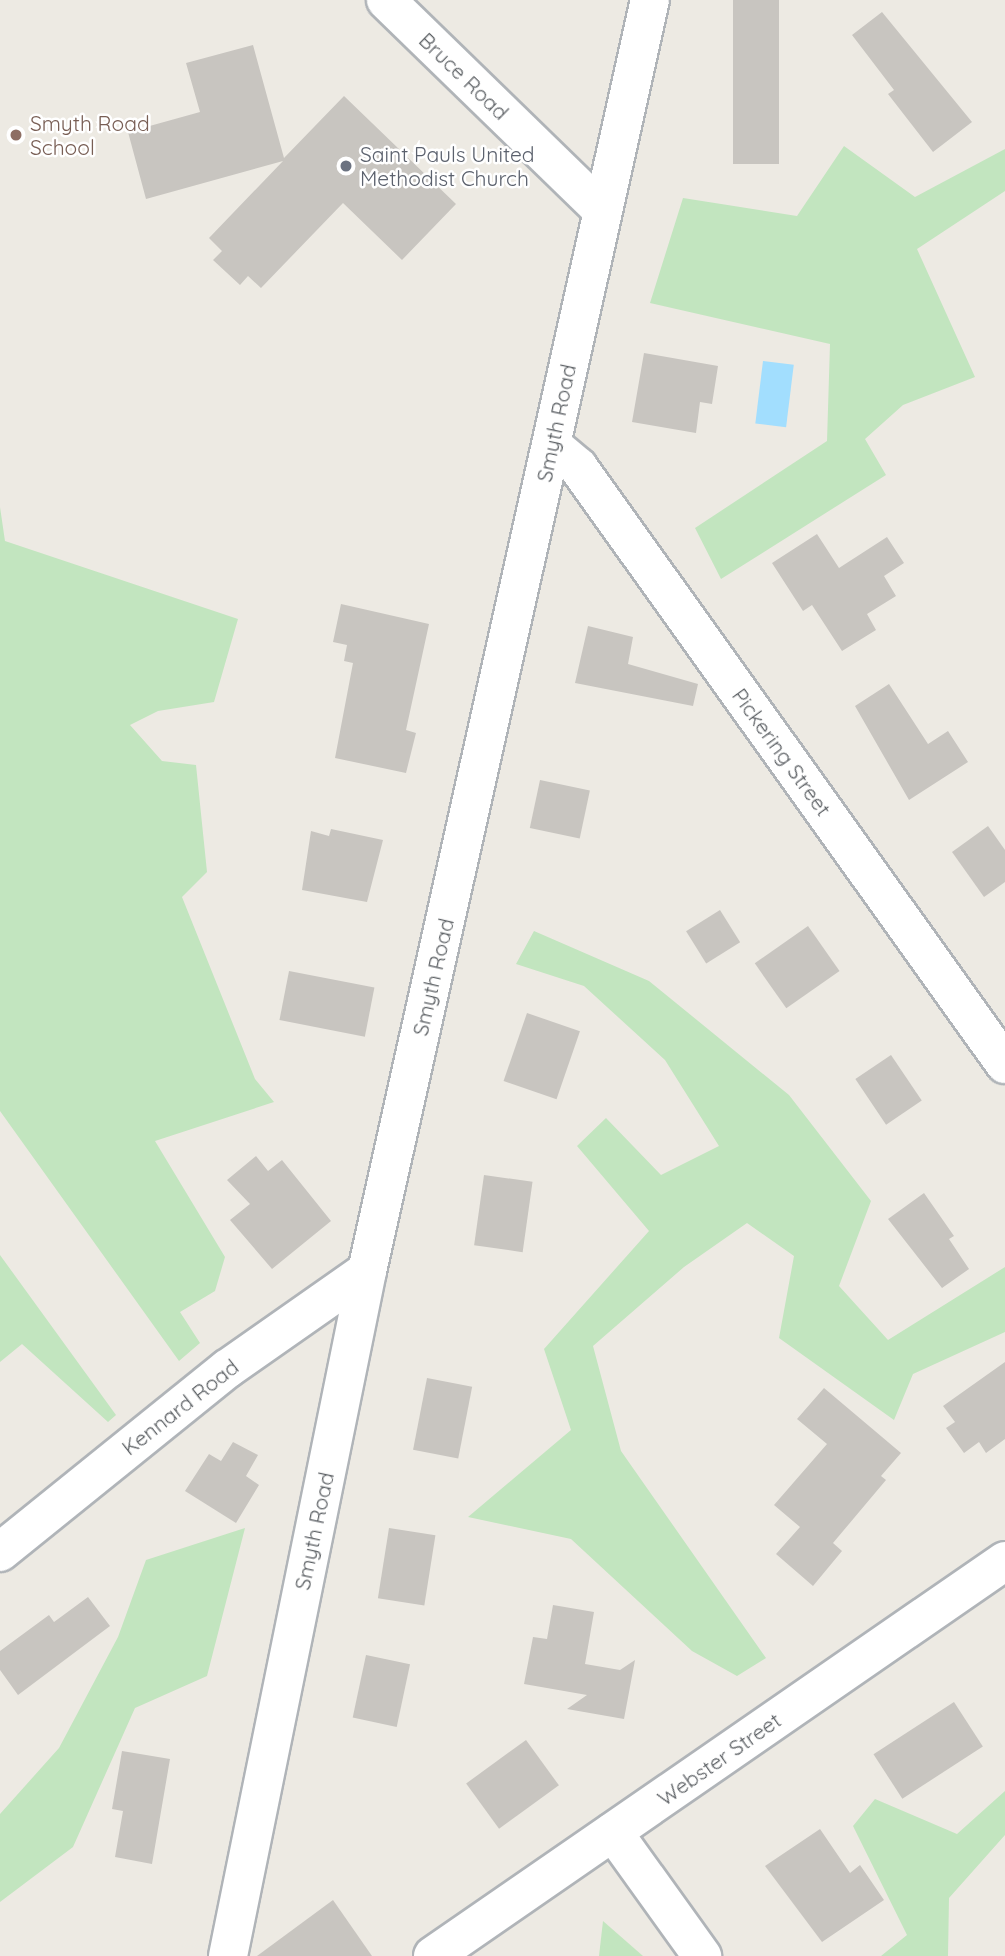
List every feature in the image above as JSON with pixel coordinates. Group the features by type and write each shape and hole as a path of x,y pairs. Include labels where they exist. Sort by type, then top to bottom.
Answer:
{"street":[{"name":"Bruce Road","path":"386,0 602,210"},
{"name":"Smyth Road","path":"228,1956 368,1271 650,0"},
{"name":"Pickering Street","path":"552,445 578,467 1005,1064"},
{"name":"Kennard Road","path":"0,1552 227,1369 368,1271"},
{"name":"Webster Street","path":"433,1956 1005,1561"},
{"path":"614,1832 702,1956"}],"green space":[{"path":"844,146 915,197 1005,149 1005,191 917,249 975,377 903,405 865,439 886,475 721,579 695,528 827,441 830,344 650,303 683,198 797,216"},
{"path":"0,507 5,541 238,619 214,702 158,711 130,725 162,761 196,765 207,872 182,897 255,1079 274,1102 155,1141 225,1257 215,1291 180,1312 200,1343 179,1361 0,1111"},
{"path":"534,931 649,981 789,1095 871,1201 839,1286 888,1340 1005,1267 1005,1332 913,1374 894,1420 779,1338 794,1256 747,1223 684,1267 593,1346 621,1451 766,1658 737,1676 692,1651 571,1539 468,1517 571,1430 544,1349 649,1231 577,1146 606,1118 661,1175 719,1146 665,1060 584,986 516,964"},
{"path":"0,1255 116,1415 108,1422 22,1344 0,1362"},
{"path":"245,1528 207,1676 135,1708 73,1847 0,1902 0,1814 59,1748 118,1637 146,1560"},
{"path":"1005,1791 1005,1835 949,1898 948,1956 881,1956 907,1935 853,1826 875,1799 957,1834"},
{"path":"603,1921 643,1956 599,1956"}],"water":[{"path":"763,361 794,365 786,427 755,424"}],"building":[{"path":"733,0 779,0 779,164 733,164"},
{"path":"882,12 972,122 933,152 888,94 894,90 852,35"},
{"name":"Saint Pauls United Methodist Church","path":"253,45 284,158 344,96 456,204 402,260 343,203 261,288 248,276 240,285 213,260 222,251 209,238 283,161 146,199 128,132 200,112 186,63"},
{"path":"644,353 718,366 712,404 700,402 696,433 632,422"},
{"path":"817,534 839,568 887,537 904,563 884,576 896,596 867,614 876,630 842,651 812,605 803,611 772,563"},
{"path":"341,604 429,624 406,730 416,733 406,773 335,758 353,663 344,661 347,645 333,642"},
{"path":"588,626 633,637 628,664 698,684 693,706 575,683"},
{"path":"889,684 928,744 948,731 968,762 909,800 855,706"},
{"path":"540,780 590,791 580,839 530,828"},
{"path":"988,826 1005,850 1005,882 984,897 952,852"},
{"path":"331,829 383,840 367,902 302,890 311,831 329,836"},
{"path":"720,910 740,942 706,963 686,931"},
{"path":"808,926 840,971 786,1008 755,963"},
{"path":"289,971 374,988 365,1037 279,1020"},
{"path":"527,1013 580,1031 557,1099 504,1081"},
{"path":"891,1055 922,1101 886,1125 855,1079"},
{"path":"256,1156 268,1171 282,1160 331,1221 272,1269 230,1220 250,1204 227,1180"},
{"path":"484,1175 533,1182 523,1252 474,1245"},
{"path":"924,1193 954,1236 949,1239 969,1269 942,1288 888,1219"},
{"path":"1005,1362 1005,1439 986,1453 979,1442 964,1453 946,1428 955,1422 943,1406"},
{"path":"427,1378 472,1387 458,1458 413,1450"},
{"path":"824,1388 901,1453 881,1476 886,1480 833,1543 842,1551 813,1586 776,1554 800,1527 774,1505 827,1444 797,1419"},
{"path":"233,1442 258,1455 246,1476 259,1485 236,1523 185,1491 209,1454 221,1461"},
{"path":"389,1528 435,1535 424,1605 378,1598"},
{"path":"88,1597 110,1626 18,1695 0,1670 0,1651 49,1615 54,1622"},
{"path":"553,1605 594,1612 585,1664 620,1670 635,1660 624,1719 567,1709 587,1695 524,1684 533,1637 547,1639"},
{"path":"366,1655 410,1664 397,1727 353,1718"},
{"path":"954,1702 983,1746 902,1799 873,1754"},
{"path":"526,1740 559,1785 499,1829 466,1783"},
{"path":"122,1751 170,1759 152,1864 115,1857 123,1811 112,1809"},
{"path":"820,1829 850,1873 860,1865 884,1900 822,1942 765,1866"},
{"path":"333,1900 372,1956 257,1956"}],"place":[{"name":"Smyth Road School","path":"16,135"},
{"name":"Saint Pauls United Methodist Church","path":"346,166"}]}
